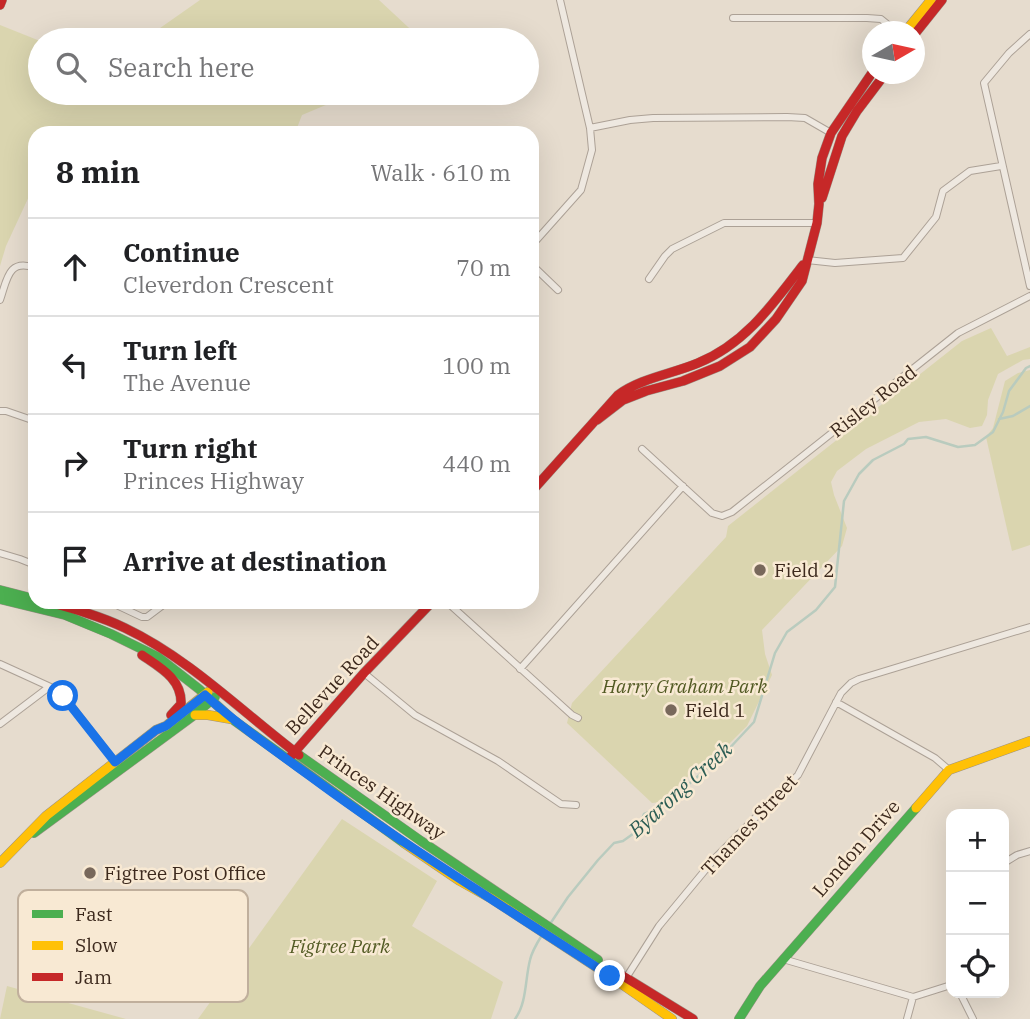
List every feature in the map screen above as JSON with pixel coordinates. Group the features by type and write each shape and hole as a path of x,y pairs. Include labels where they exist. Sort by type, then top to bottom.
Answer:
{"main road":[{"path":"0,5 2,0"},
{"path":"914,21 932,0"},
{"path":"925,22 942,0"},
{"path":"539,483 597,420 623,400 720,366 750,347 776,319 802,281 817,223 822,158 831,132 865,84"},
{"path":"819,204 842,136 877,84"},
{"path":"0,590 28,597"},
{"name":"Princes Highway","path":"0,599 28,606"},
{"name":"Princes Highway","path":"43,609 111,634 158,657 232,719 378,826 460,881 535,923"},
{"name":"Princes Highway","path":"80,609 127,628 172,654 295,751 396,825 672,1019"},
{"name":"Bellevue Road","path":"288,760 364,673 425,609"},
{"path":"0,863 40,821 156,730 180,705 180,689 173,679 111,634"},
{"path":"14,848 192,716 217,689"},
{"path":"156,730 208,698"},
{"path":"192,716 204,713 232,719"},
{"name":"London Drive","path":"739,1019 760,986 949,770 1030,741"},
{"name":"Princes Highway","path":"553,935 693,1019"}],"street":[{"path":"539,237 581,190 592,150 590,128 560,0"},
{"path":"733,18 867,18 883,21"},
{"path":"1030,34 1009,53 984,83 1030,286"},
{"path":"590,128 653,118 788,117 805,118 831,132"},
{"path":"807,260 835,263 903,258 936,217 943,191 970,172 1002,166"},
{"path":"649,279 672,249 724,223 817,223"},
{"path":"0,300 10,270 17,265 28,265"},
{"path":"539,272 558,290"},
{"name":"Risley Road","path":"683,486 712,513 722,516 732,512 958,333 1030,296"},
{"path":"0,411 28,419"},
{"path":"520,669 683,486 642,449"},
{"path":"0,553 28,562"},
{"path":"123,609 138,617 147,617 158,609"},
{"path":"455,609 578,718"},
{"name":"Thames Street","path":"626,978 659,926 716,857 797,775 846,687 856,680 1030,627"},
{"path":"0,664 57,690 115,762"},
{"path":"364,673 415,715 498,761 561,804 576,805"},
{"path":"0,724 49,687"},
{"path":"836,702 935,758 949,770"},
{"path":"1009,860 1030,851"},
{"path":"783,959 913,997 946,987"},
{"path":"907,1019 913,997"},
{"path":"963,998 974,1019"}],"green space":[{"path":"200,0 379,0 409,28 160,28"},
{"path":"0,25 28,36 28,105 326,105 302,115 298,126 28,126 28,198 6,246 0,266"},
{"name":"Harry Graham Park","path":"991,328 1007,356 1030,347 1030,359 998,374 982,426 970,428 946,419 919,422 866,449 837,471 831,482 847,528 842,546 762,630 765,654 772,675 747,726 706,767 690,774 661,802 652,803 567,723 572,703 726,537 728,526 962,341"},
{"path":"1030,370 1030,545 1012,551 986,437 993,428 1005,381"},
{"name":"Figtree Park","path":"342,819 437,881 412,926 503,982 491,1019 198,1019 210,1002 248,1002 248,950"},
{"path":"7,986 18,989 18,1002 65,1002 126,1019 0,1019"}],"waterway":[{"name":"Byarong Creek","path":"550,924 568,897 614,843 623,841 637,831 644,814 662,807 725,753 754,722 775,653 787,632 816,610 835,587 844,501 859,474 873,460 904,444 908,439 926,437 958,447 975,445 993,432 1009,391 1030,366"},
{"name":"Byarong Creek","path":"999,419 1013,416 1030,406"},
{"name":"Byarong Creek","path":"515,1019 524,998 531,957 542,935"}],"traffic: fast":[{"path":"0,590 28,597"},
{"path":"0,599 28,606"},
{"path":"41,609 65,615 158,657 232,719 404,843"},
{"path":"34,833 215,697"},
{"path":"299,755 598,960"},
{"path":"739,1019 760,986 916,808"}],"traffic: slow":[{"path":"914,21 931,0"},
{"path":"0,863 46,816 208,692"},
{"path":"195,715 231,719"},
{"path":"916,808 949,770 1030,741"},
{"path":"404,843 672,1019"}],"traffic: jam":[{"path":"0,5 2,0"},
{"path":"925,21 942,0"},
{"path":"597,420 623,400 720,366 750,347 776,319 802,281 817,223 822,158 831,133 864,84"},
{"path":"822,198 842,136 877,84"},
{"path":"539,483 618,395 647,380 698,363 730,345 757,321 803,265"},
{"path":"73,609 125,628 172,655 299,755"},
{"path":"291,756 425,609"},
{"path":"142,655 169,675 178,688 181,704 171,715"},
{"path":"610,968 693,1019"}],"place":[{"name":"Field 2","path":"760,570"},
{"name":"Field 1","path":"671,710"},
{"name":"Figtree Post Office","path":"90,873"}],"route":[{"path":"63,696 115,762 205,695 232,719 378,826 610,976"}]}
